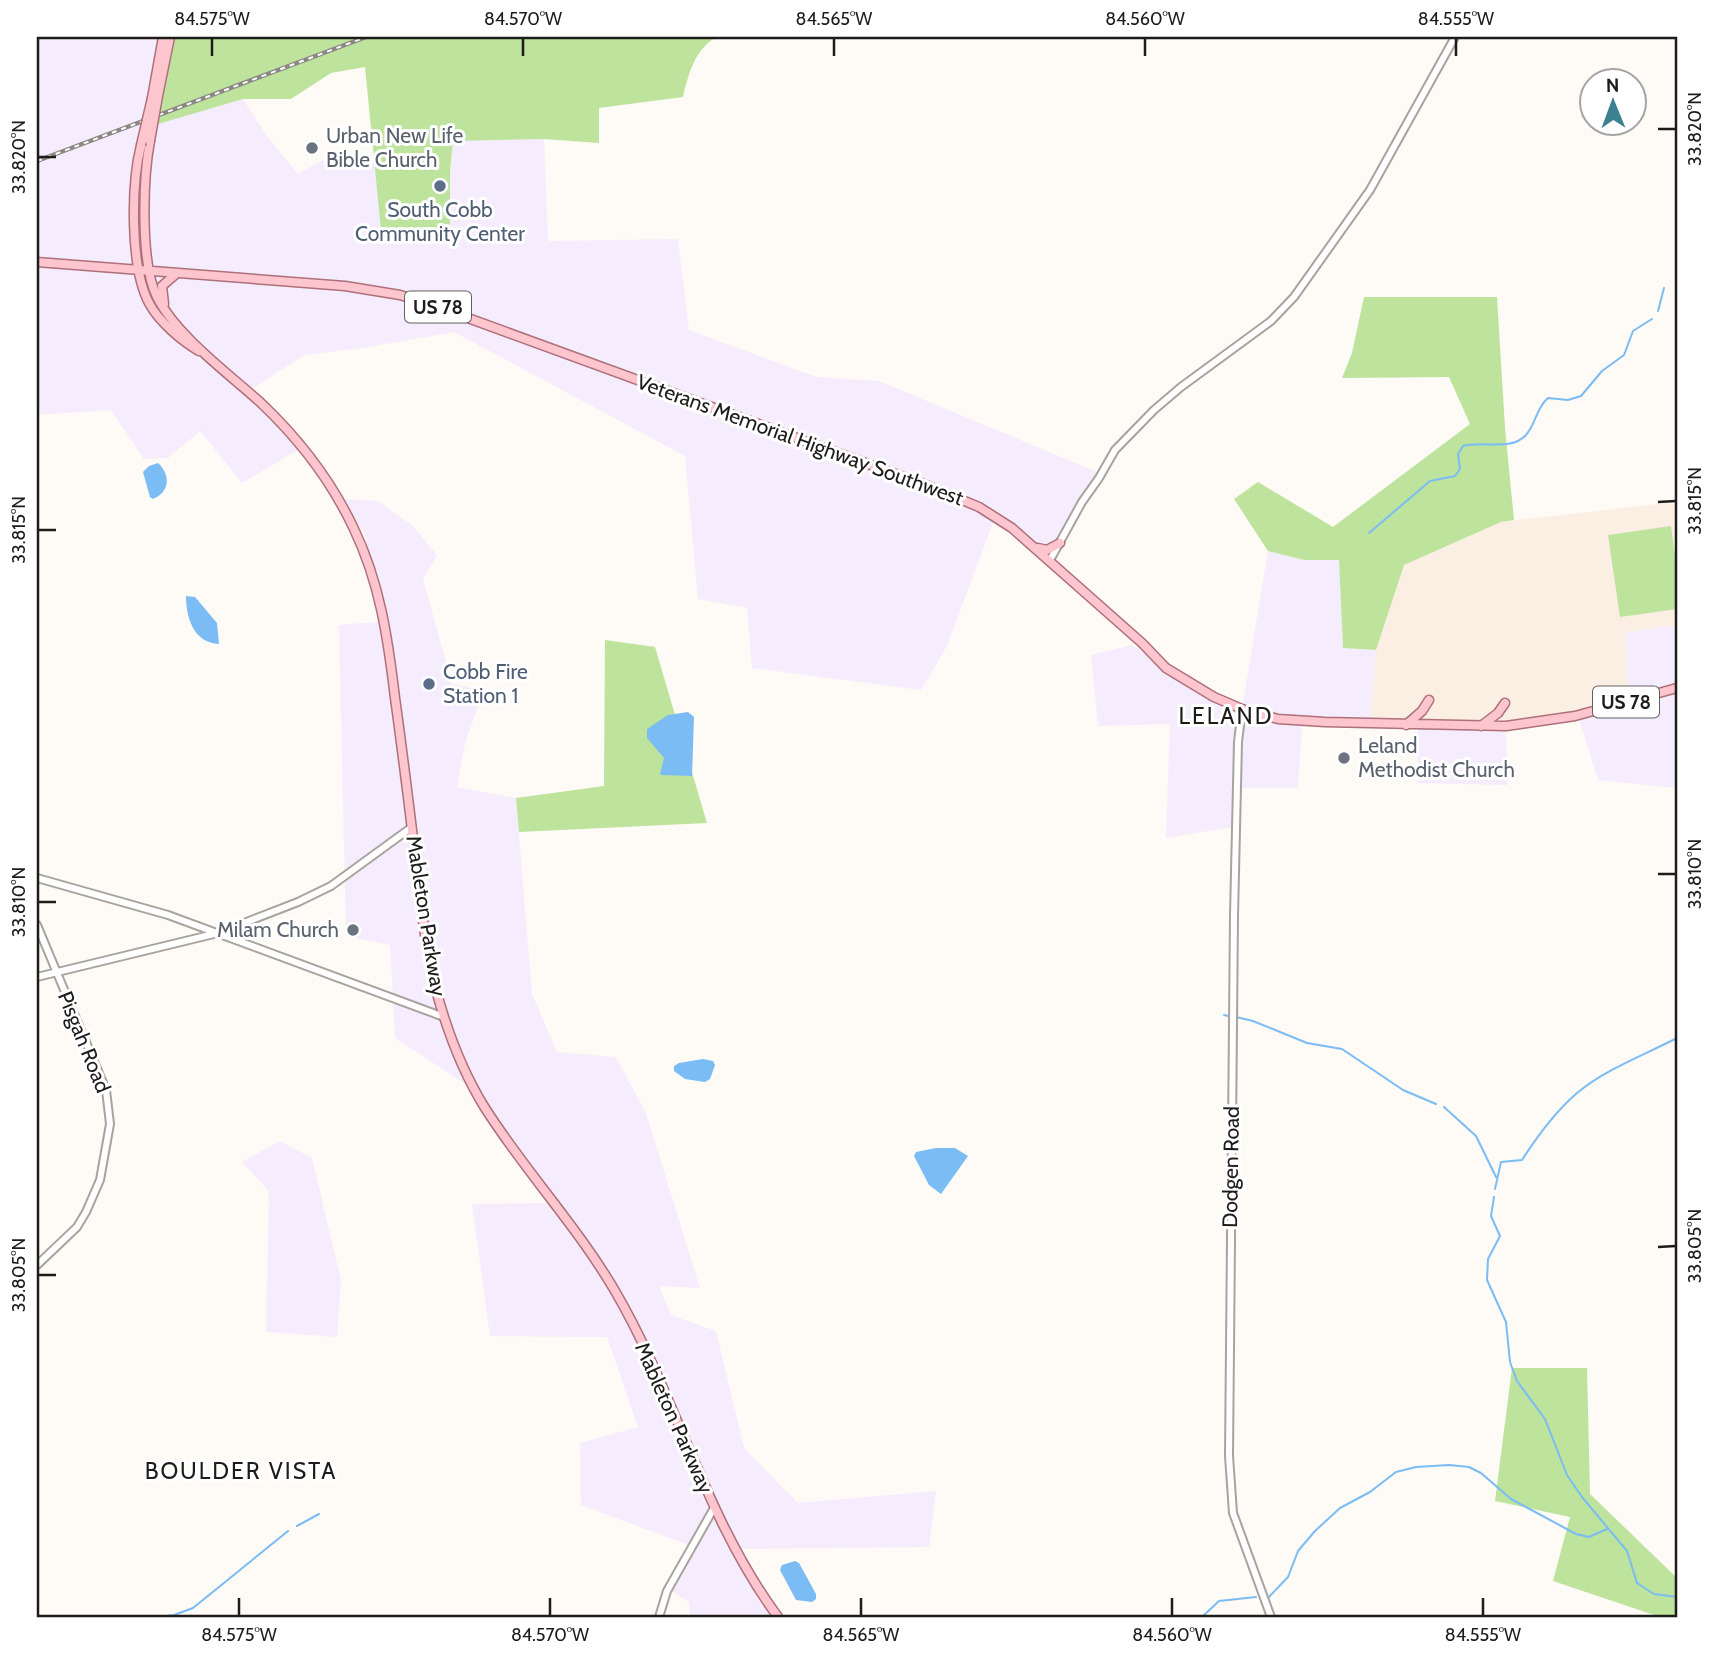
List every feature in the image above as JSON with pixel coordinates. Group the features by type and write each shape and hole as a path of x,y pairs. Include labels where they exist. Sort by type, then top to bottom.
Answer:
{"main road":[{"path":"155,97 163,37"},
{"path":"155,97 170,37"},
{"name":"Mableton Parkway","path":"155,97 146,166 145,198 149,271 156,294 168,314 208,356 293,435 339,500 376,583 386,624 430,968 444,1017 462,1064 486,1108 594,1259 618,1298 650,1362 713,1508 743,1564 778,1617"},
{"name":"Mableton Parkway","path":"155,97 141,145 135,190 138,270 149,304 188,345 208,356"},
{"name":"Veterans Memorial Highway Southwest","path":"37,262 370,290 435,306 955,496 992,515 1036,548 1166,668 1214,697 1241,709 1278,719 1506,726 1575,716 1677,688"},
{"path":"168,314 162,297 162,286 177,273"},
{"path":"1036,548 1047,550 1060,543"},
{"path":"1406,725 1422,711 1429,700"},
{"path":"1481,726 1498,713 1505,703"}],"street":[{"path":"1050,560 1115,450 1204,368 1271,321 1294,297 1370,190 1455,37"},
{"name":"Dodgen Road","path":"1241,709 1234,916 1229,1457 1233,1514 1271,1617"},
{"path":"37,977 218,933 331,886 412,827"},
{"path":"37,878 168,915 444,1017"},
{"name":"Pisgah Road","path":"37,925 106,1090 110,1124 100,1180 86,1212 77,1227 37,1265"},
{"path":"659,1617 667,1591 713,1508"}],"shaded area":[{"path":"37,37 171,37 158,123 243,99 267,136 298,174 330,156 375,155 382,240 450,237 453,140 544,139 548,241 678,239 689,330 816,377 879,381 1102,474 1049,558 995,517 947,646 921,690 752,668 747,608 698,599 685,456 454,332 304,355 249,391 303,447 242,483 200,431 168,458 144,459 111,410 37,415"},
{"path":"342,499 378,501 413,526 437,555 423,579 452,684 484,690 465,743 457,787 516,798 532,994 557,1052 616,1057 646,1113 700,1288 659,1286 671,1315 716,1331 744,1448 798,1503 936,1491 929,1547 736,1549 785,1617 690,1617 689,1602 671,1591 691,1546 581,1505 580,1443 638,1427 607,1337 490,1336 472,1204 556,1203 470,1087 395,1038 390,945 346,936 339,625 389,621 364,533"},
{"path":"1666,503 1677,505 1677,625 1625,632 1629,702 1506,728 1370,723 1376,650 1404,565 1501,522"},
{"path":"1268,551 1304,560 1339,560 1343,648 1376,650 1370,723 1302,725 1298,788 1236,788 1238,826 1166,838 1170,724 1098,726 1091,655 1132,645 1218,703 1241,715"},
{"path":"1677,625 1677,788 1598,780 1577,713 1629,702 1625,632"},
{"path":"1417,725 1506,728 1507,785 1418,783"},
{"path":"280,1141 312,1158 341,1280 337,1337 266,1332 269,1191 242,1162"}],"green space":[{"path":"171,37 717,37 698,55 690,71 683,97 599,108 599,143 544,139 453,141 450,237 382,240 365,67 331,73 291,99 243,99 158,124"},
{"path":"1364,297 1497,297 1514,520 1501,522 1404,565 1376,650 1343,648 1339,560 1304,560 1268,551 1234,499 1258,482 1333,527 1470,424 1449,377 1342,378 1352,353"},
{"path":"1671,526 1677,571 1677,609 1620,617 1608,535"},
{"path":"605,640 655,647 707,823 519,832 516,798 604,786"},
{"path":"1512,1368 1587,1368 1590,1494 1677,1578 1677,1617 1660,1617 1553,1581 1570,1517 1495,1501"}],"water":[{"path":"158,463 165,473 167,483 163,492 153,499 150,497 143,472"},
{"path":"186,596 195,597 217,623 219,644 203,639 193,628"},
{"path":"688,712 694,717 692,776 661,775 664,758 647,738 647,729 668,715"},
{"path":"703,1059 713,1061 715,1065 710,1079 705,1082 685,1079 674,1071 674,1066 679,1063"},
{"path":"955,1148 968,1156 941,1194 929,1185 914,1156 916,1152"},
{"path":"795,1561 799,1563 816,1594 816,1599 812,1602 796,1600 780,1570 782,1565"}],"waterway":[{"path":"1658,311 1664,288"},
{"path":"1369,533 1430,481 1455,476 1460,469 1458,454 1463,446 1504,444 1520,440 1529,431 1548,398 1568,400 1581,396 1602,371 1624,355 1633,331 1652,319"},
{"path":"1224,1015 1228,1016"},
{"path":"1236,1017 1307,1043 1342,1049 1403,1090 1436,1104"},
{"path":"1495,1189 1501,1162 1522,1160 1547,1124 1577,1093 1613,1070 1677,1038"},
{"path":"1444,1107 1476,1136 1496,1177"},
{"path":"1494,1197 1491,1216 1500,1236 1488,1259 1487,1280 1506,1322 1510,1362 1517,1381 1545,1419 1567,1475 1627,1551 1637,1583 1654,1594 1677,1597"},
{"path":"1268,1598 1288,1577 1298,1551 1340,1508 1370,1492 1396,1472 1416,1467 1469,1467 1481,1473 1511,1499 1576,1534 1589,1537 1607,1529"},
{"path":"297,1526 319,1514"},
{"path":"158,1617 193,1608 288,1531"},
{"path":"1202,1617 1219,1601 1256,1597"}],"railway":[{"path":"37,161 366,37"}],"place":[{"name":"Urban New Life Bible Church","path":"312,148"},
{"name":"South Cobb Community Center","path":"440,186"},
{"name":"Cobb Fire Station 1","path":"429,684"},
{"name":"Leland Methodist Church","path":"1344,758"},
{"name":"Milam Church","path":"353,930"}],"district":[{"name":"LELAND","path":"1226,716"},
{"name":"BOULDER VISTA","path":"241,1471"}]}
